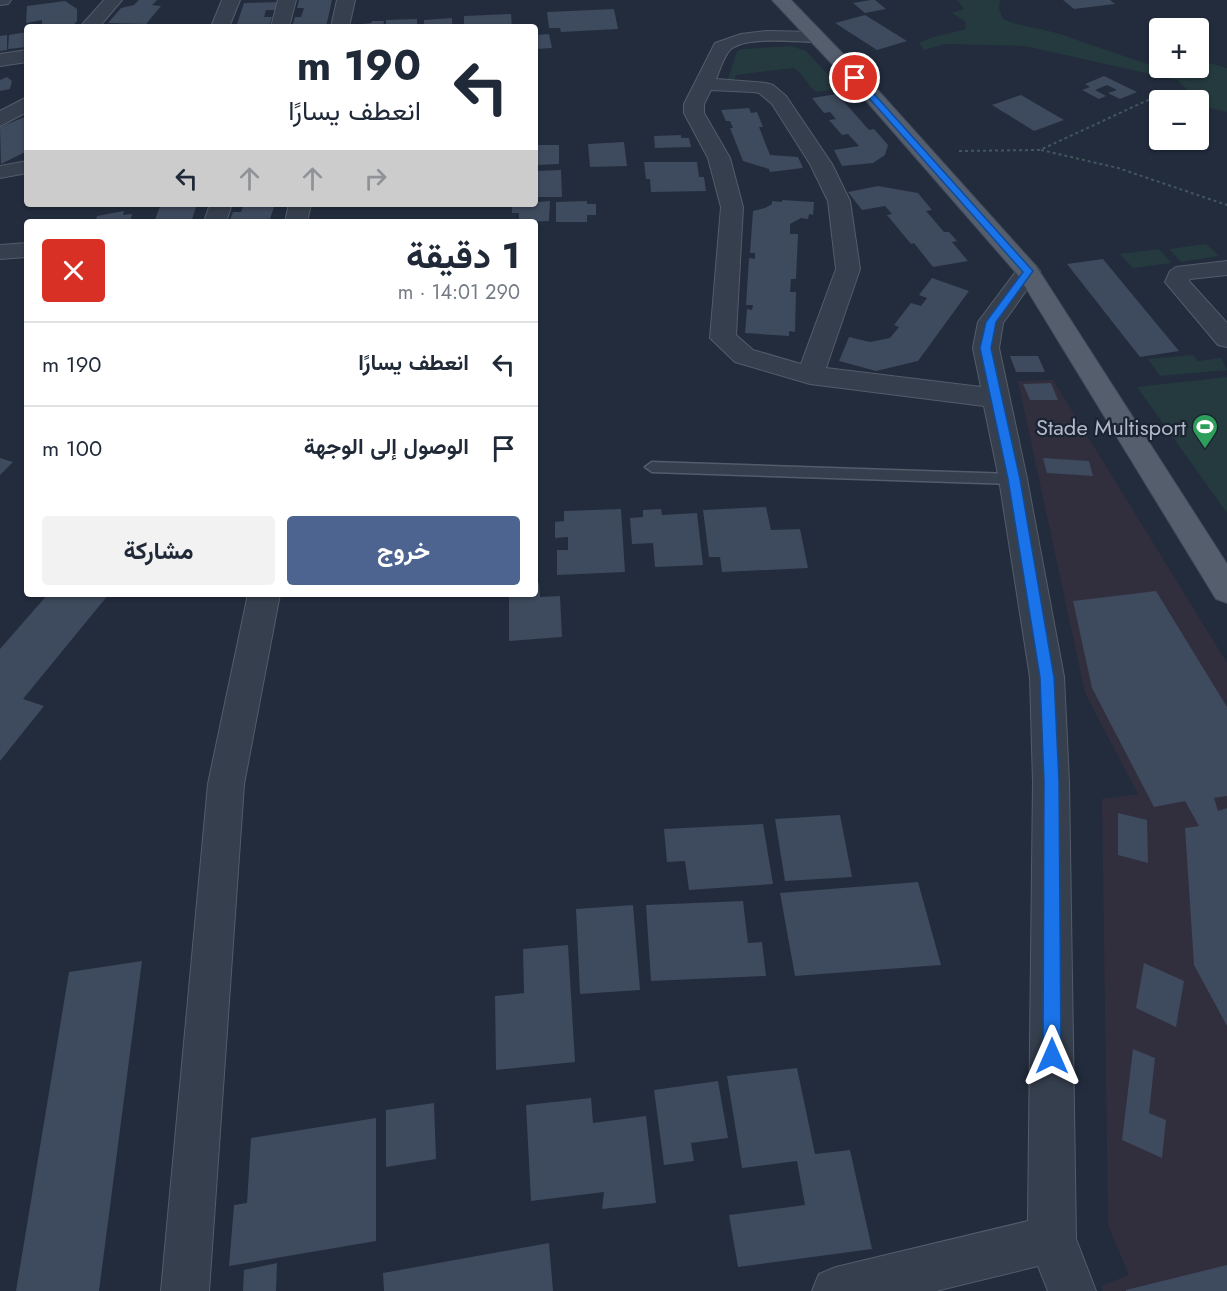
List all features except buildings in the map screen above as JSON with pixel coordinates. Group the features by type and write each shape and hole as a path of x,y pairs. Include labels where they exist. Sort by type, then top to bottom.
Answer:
{"main road":[{"path":"781,0 922,151 1028,271 1227,590"}],"street":[{"path":"92,24 113,0"},
{"path":"220,24 231,0"},
{"path":"281,24 287,0"},
{"path":"341,24 346,0"},
{"path":"816,37 732,41 722,47 694,104 694,112 719,158 732,207 723,338 744,356 810,375 996,398"},
{"path":"0,60 24,56"},
{"path":"705,84 753,86 766,89 779,100 821,164 839,201 848,269 810,375"},
{"path":"0,120 24,105"},
{"path":"0,172 24,168"},
{"path":"0,252 24,250"},
{"path":"1227,268 1184,272 1178,276 1177,282 1227,339"},
{"path":"1028,271 991,322 986,348 1014,479 1047,677 1051,782 1052,1239 1072,1291"},
{"path":"185,1291 226,784 263,597"},
{"path":"836,1291 1052,1239"}],"lane":[{"path":"652,467 1014,479"}],"path":[{"path":"1040,150 1149,100"},
{"path":"922,151 1040,150 1118,168 1227,205"}],"shaded area":[{"path":"1053,380 1227,663 1227,1291 1103,1291 1101,1286 1129,1275 1108,1225 1102,799 1138,794 1085,693 1018,381"}],"green space":[{"path":"957,0 1000,0 999,9 1003,19 1058,33 1149,64 1149,74 1025,46 945,44 924,50 919,43 966,29 965,21 952,13 964,9"},
{"path":"791,46 806,51 841,89 815,92 793,68 736,75 735,79 728,79 737,51"},
{"path":"1209,63 1227,68 1227,112 1209,108 1209,90 1187,90 1177,80 1168,78 1209,78"},
{"path":"1206,244 1219,256 1181,262 1169,249"},
{"path":"1159,249 1171,263 1133,268 1120,254"},
{"path":"1193,355 1198,361 1221,358 1227,370 1160,376 1148,359"},
{"name":"Stade Multisport","path":"1227,377 1227,513 1137,387"}],"place":[{"name":"Stade Multisport","path":"1205,450"}],"route":[{"path":"855,78 1028,271 991,322 986,348 1014,479 1047,677 1051,782 1052,1056"}]}
